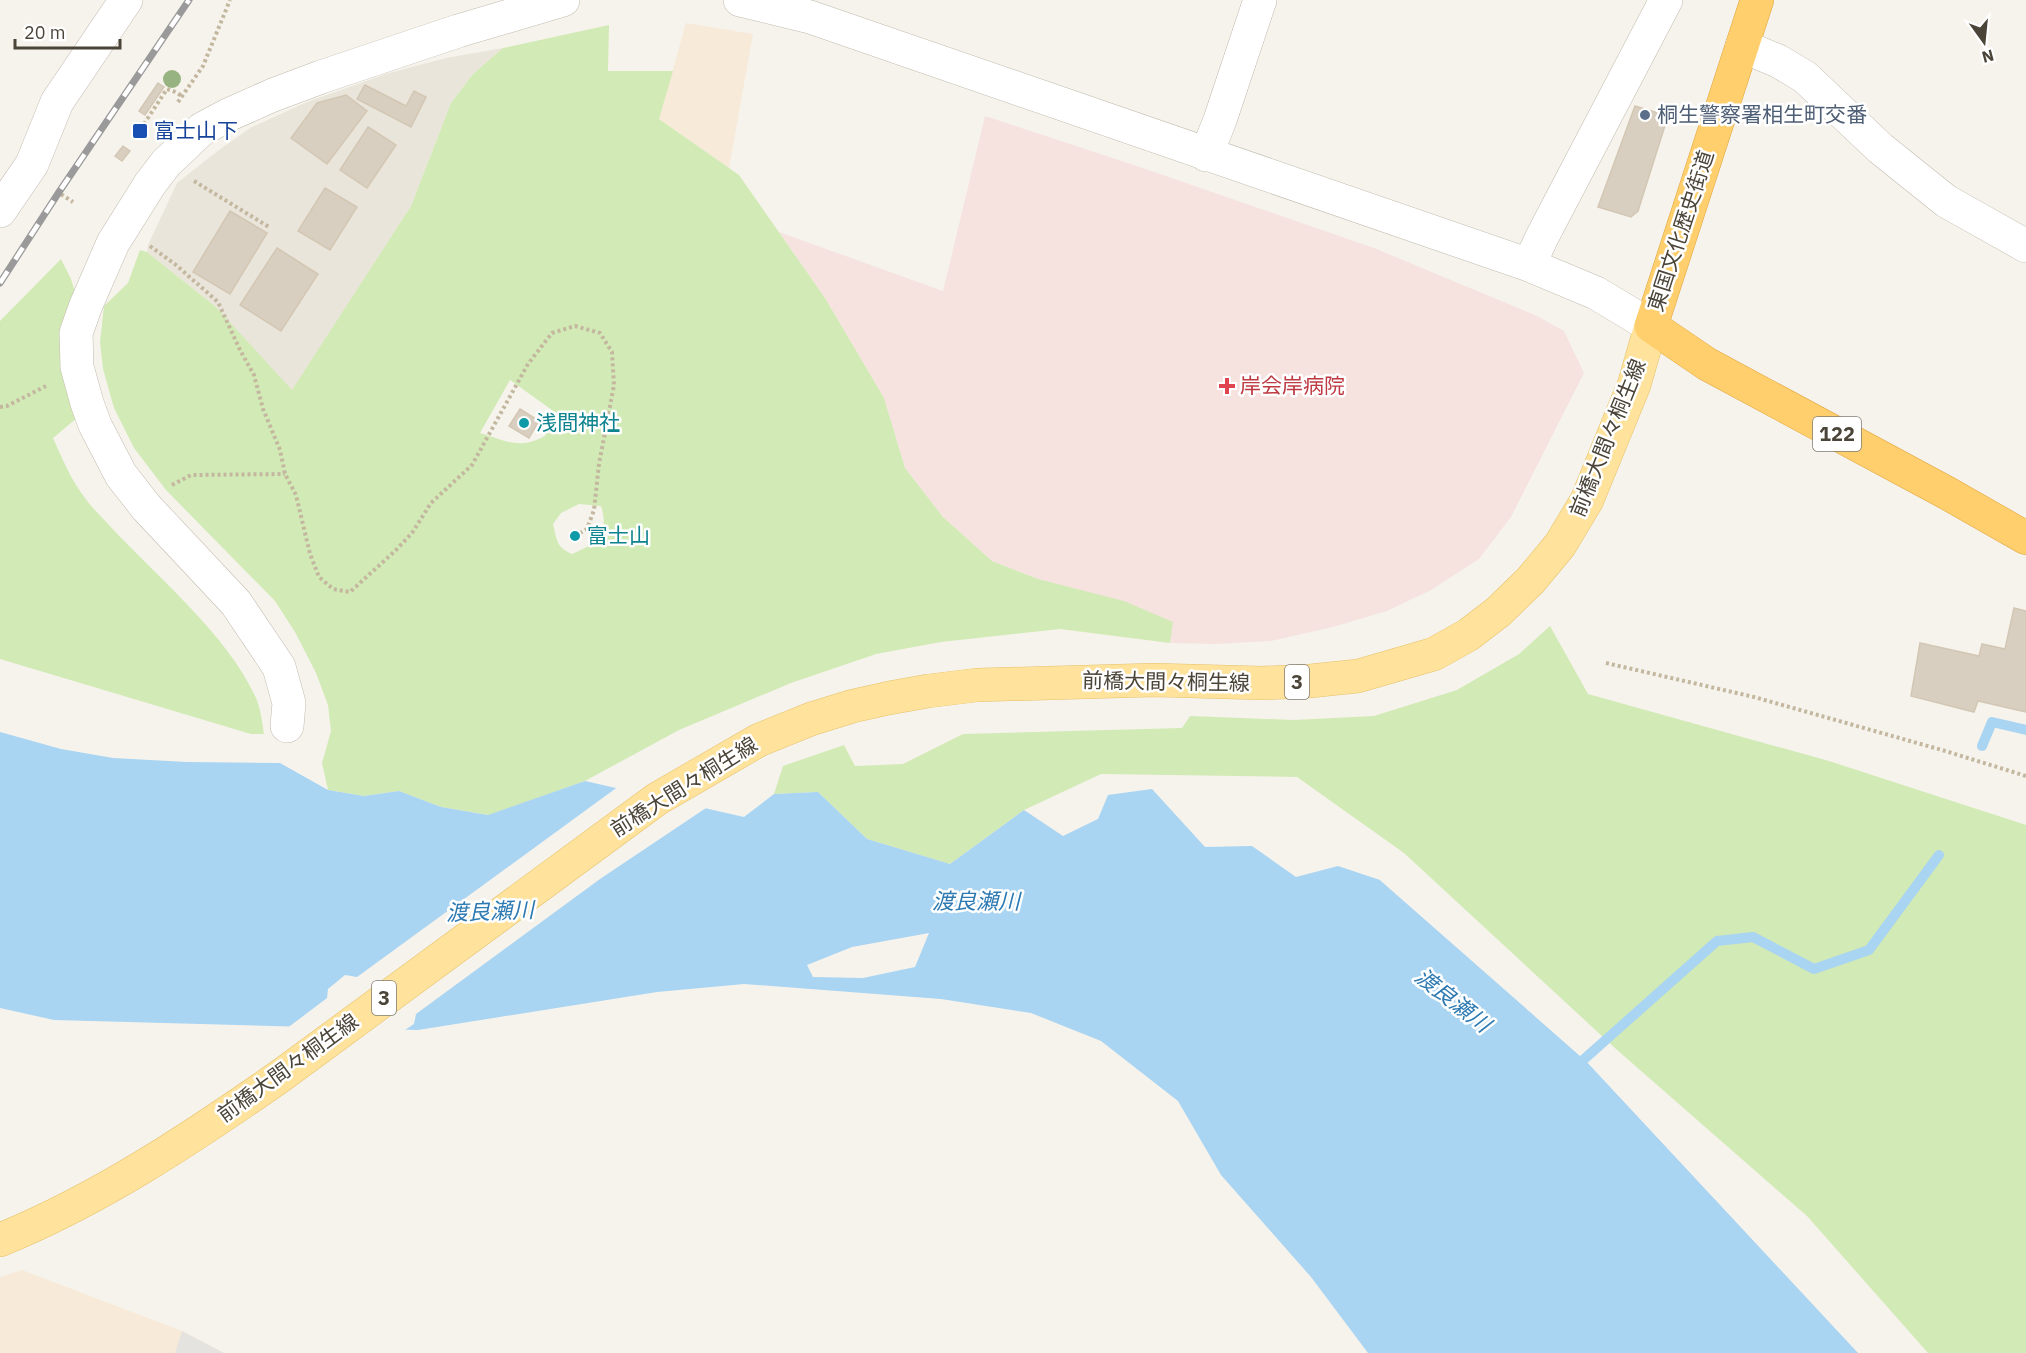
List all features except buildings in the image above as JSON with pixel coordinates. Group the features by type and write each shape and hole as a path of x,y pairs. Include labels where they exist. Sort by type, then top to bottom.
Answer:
{"highway":[{"name":"東国文化歴史街道","path":"1757,0 1650,326 1707,364 2026,538"}],"main road":[{"name":"前橋大間々桐生線","path":"0,1240 39,1224 102,1191 220,1118 638,812 759,740 811,719 853,706 928,691 977,685 1034,682 1154,680 1262,684 1310,681 1358,676 1434,654 1468,635 1498,612 1530,581 1560,545 1587,500 1634,385 1650,326"}],"street":[{"path":"0,211 32,164 57,102 126,0"},
{"path":"287,726 289,704 279,667 236,603 146,507 121,475 95,425 77,367 76,333 86,305 113,243 150,184 166,163 202,129 264,99 321,77 448,34 563,0"},
{"path":"740,0 813,8 1206,155 1529,265 1596,293 1650,326"},
{"path":"1206,155 1260,0"},
{"path":"1529,265 1666,0"},
{"path":"1742,46 1778,61 1805,76 1880,148 1947,201 2026,246"}],"path":[{"path":"144,124 166,89 183,96 203,66 230,0"},
{"path":"186,176 269,227"},
{"path":"148,245 176,265 218,302 254,375 263,409 280,450 285,474 296,495 310,554 319,578 333,589 350,592 395,551 412,533 431,503 472,465 528,364 552,333 575,326 600,333 612,352 614,385 599,464 594,510 587,529 575,536"},
{"path":"0,407 7,406 77,367"},
{"path":"176,482 191,475 285,474"},
{"path":"1606,663 1754,697 2026,776"}],"shaded area":[{"path":"686,23 753,34 729,168 659,119"},
{"path":"503,48 473,74 451,103 411,206 292,391 216,307 147,252 148,245 177,183 250,128 307,102 389,73 446,58"},
{"name":"岸会岸病院","path":"985,116 1374,248 1535,315 1564,331 1584,373 1511,517 1479,559 1431,590 1387,611 1333,627 1271,641 1215,644 1170,643 1172,622 1038,579 992,561 943,517 905,468 884,398 825,298 779,232 943,291"},
{"path":"22,1270 182,1331 224,1353 0,1353 0,1277"},
{"path":"182,1331 224,1353 175,1353"}],"green space":[{"path":"609,25 608,71 673,71 659,119 739,175 825,298 884,398 905,468 943,517 992,561 1038,579 1124,601 1173,622 1170,643 1060,629 941,642 876,654 791,683 679,730 585,781 489,815 441,807 399,791 364,796 328,790 322,763 331,731 328,705 316,673 295,632 275,601 166,490 134,448 114,408 103,369 100,342 104,306 128,283 140,250 147,252 216,307 292,390 411,206 451,103 473,74 503,48","holes":["510,380 552,410 545,436 527,443 512,443 480,433","579,504 601,506 604,524 599,537 594,542 572,554 560,546 553,524 561,513"]},
{"path":"61,259 76,296 96,402 53,438 71,476 91,505 190,607 228,652 256,698 264,734 251,734 0,659 0,321"},
{"path":"1550,626 1588,694 1829,761 2026,825 2026,1353 1928,1353 1807,1216 1616,1049 1404,853 1297,777 1101,774 1024,810 950,864 867,839 818,792 774,794 783,766 844,745 855,766 903,764 963,734 1182,728 1190,716 1294,720 1374,716 1457,690 1519,654"}],"water":[{"name":"渡良瀬川","path":"0,732 61,749 113,758 280,763 328,790 364,796 399,791 441,807 488,815 585,781 744,817 774,794 818,792 867,839 950,864 1024,810 1063,836 1098,819 1108,795 1152,789 1205,847 1252,846 1296,877 1338,866 1380,880 1587,1062 1858,1353 1368,1353 1311,1277 1221,1175 1178,1101 1101,1041 1031,1013 941,999 744,984 657,992 418,1030 54,1020 0,1008","holes":["929,933 915,967 863,978 813,977 807,965 852,947"]}],"pier":[{"path":"619,786 709,806 600,879 416,1014 414,1024 402,1032 286,1029 327,998 328,989 345,975 357,977"},
{"path":"1382,877 1589,1060 1839,1328 1841,1334 1587,1062 1380,880"}],"waterway":[{"path":"1982,746 1992,722 2026,730"},
{"path":"1573,1069 1717,941 1753,937 1814,969 1869,950 1939,855"}],"railway":[{"path":"0,283 189,0"}],"place":[{"name":"桐生警察署相生町交番","path":"1645,115"},
{"name":"富士山下","path":"140,131"},
{"name":"岸会岸病院","path":"1227,386"},
{"name":"浅間神社","path":"524,423"},
{"name":"富士山","path":"575,536"}]}
